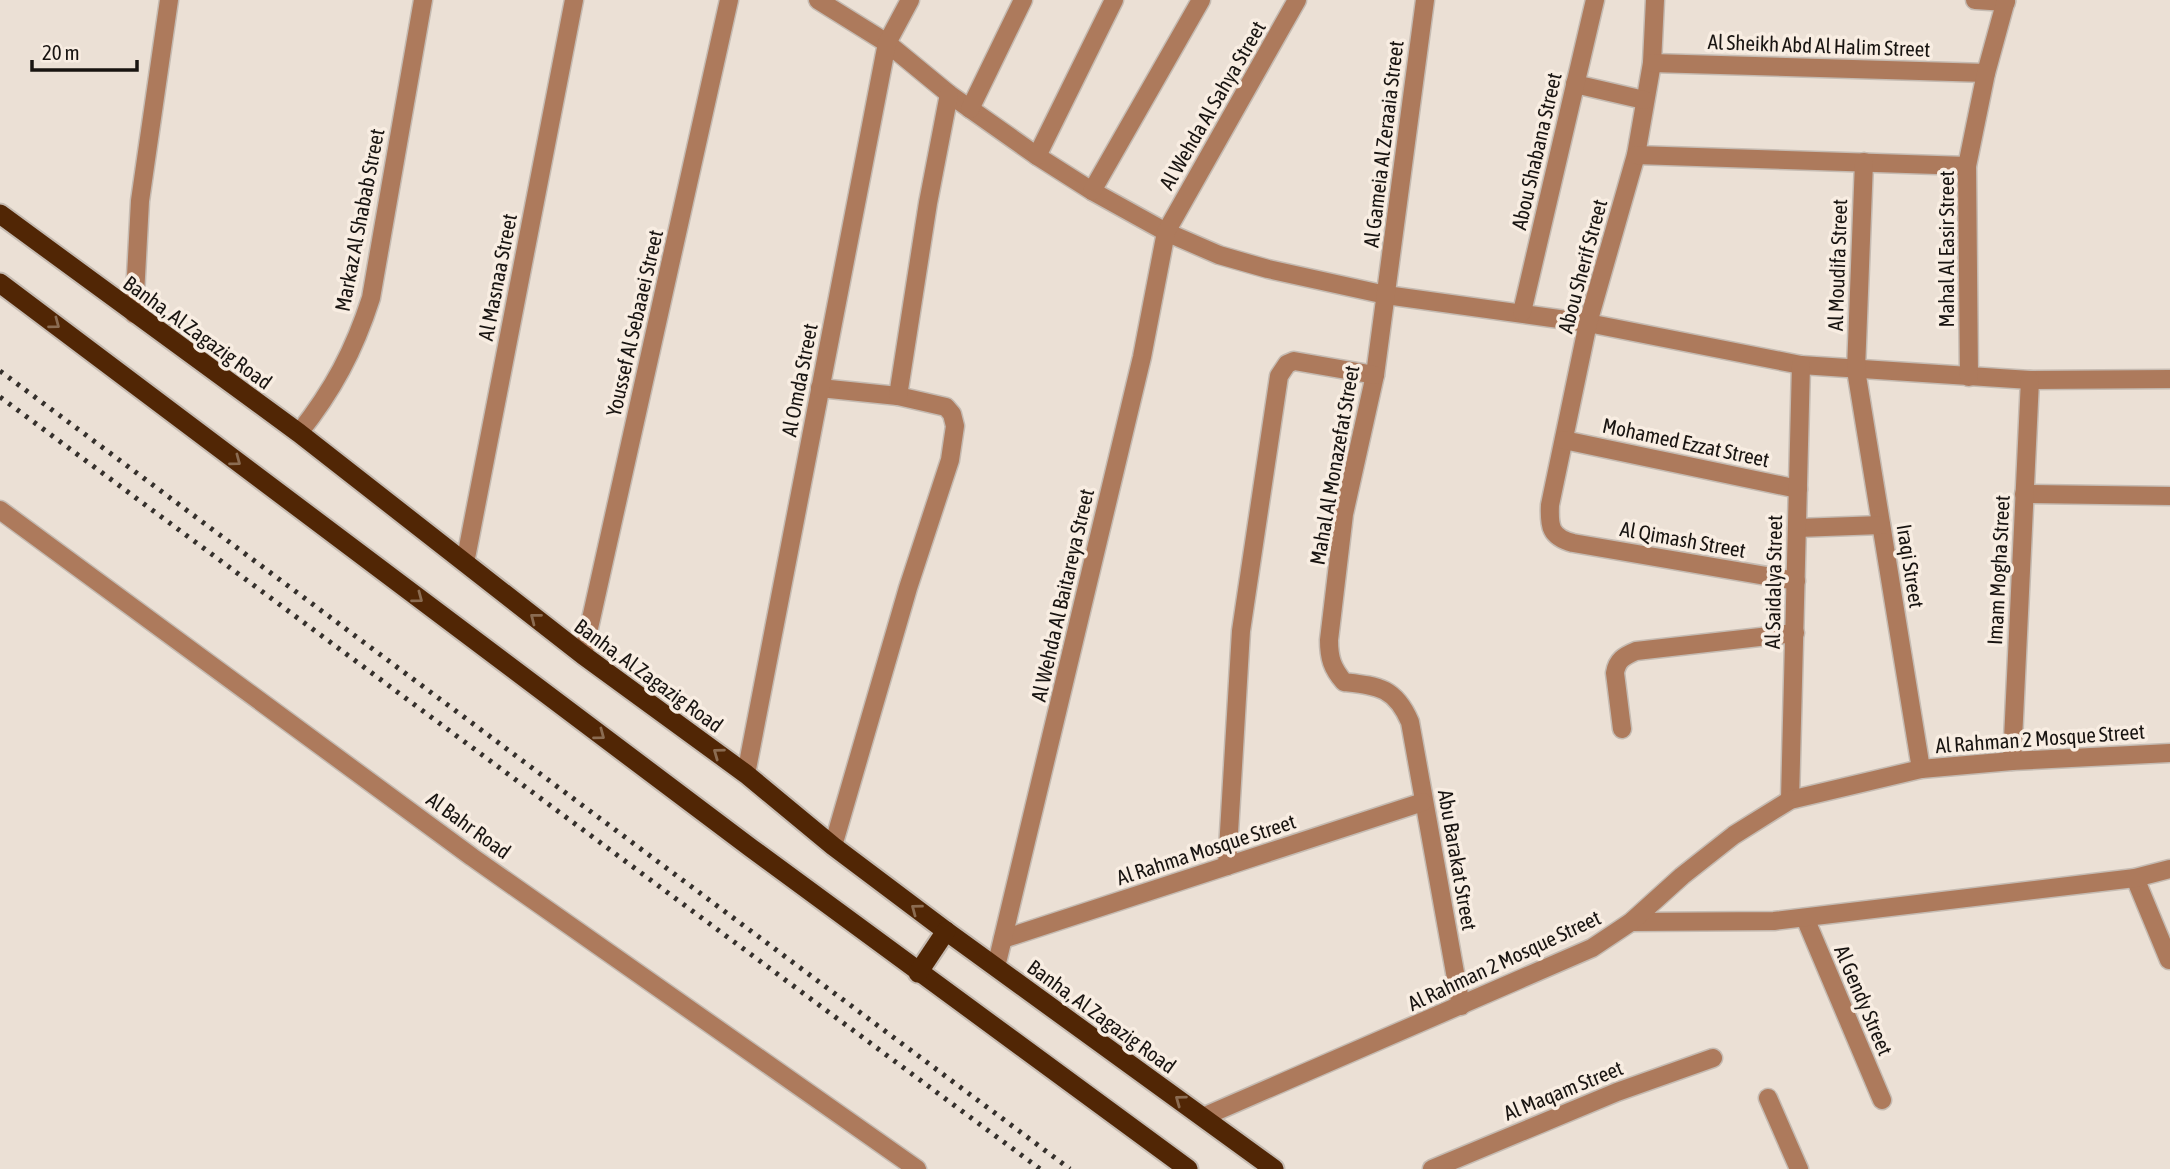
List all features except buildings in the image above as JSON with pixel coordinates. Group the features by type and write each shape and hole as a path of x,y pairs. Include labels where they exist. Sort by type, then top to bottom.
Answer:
{"highway":[{"name":"Banha, Al Zagazig Road","path":"0,214 299,433 583,655 746,774 833,846 946,931 1274,1169"},
{"path":"0,283 918,973 1188,1169"},
{"path":"918,973 946,931"}],"street":[{"path":"134,314 140,201 169,0"},
{"name":"Markaz Al Shabab Street","path":"299,433 323,403 343,370 359,335 371,298 423,0"},
{"name":"Al Masnaa Street","path":"465,563 574,0"},
{"name":"Youssef Al Sebaaei Street","path":"583,655 729,0"},
{"name":"Al Omda Street","path":"746,774 887,43 910,0"},
{"path":"970,108 1023,0"},
{"path":"1037,156 1114,0"},
{"path":"1092,191 1200,0"},
{"name":"Al Wehda Al Sahya Street","path":"1166,233 1297,0"},
{"name":"Al Gameia Al Zeraaia Street","path":"1386,295 1425,0"},
{"name":"Abou Shabana Street","path":"1522,312 1595,0"},
{"name":"Abou Sherif Street","path":"1562,540 1552,529 1550,505 1588,323 1636,155 1652,63 1655,0"},
{"path":"1975,0 2006,1"},
{"path":"820,1 887,43 948,94 1092,191 1166,233 1219,255 1268,269 1386,295 1588,323 1801,365 2030,380 2170,379"},
{"name":"Mahal Al Easir Street","path":"1969,377 1967,166 1986,73 2006,1"},
{"name":"Al Sheikh Abd Al Halim Street","path":"1652,63 1986,73"},
{"path":"1575,85 1644,100"},
{"path":"898,396 948,94"},
{"path":"1636,155 1967,166"},
{"name":"Al Moudifa Street","path":"1856,370 1864,162"},
{"name":"Al Wehda Al Baitareya Street","path":"996,967 1142,357 1166,233"},
{"name":"Mahal Al Monazefat Street","path":"1386,295 1375,375 1344,514 1329,659 1344,682 1377,686 1390,694 1404,709 1410,722"},
{"path":"1227,866 1241,631 1279,376 1287,364 1294,361 1375,375"},
{"name":"Al Saidalya Street","path":"1790,800 1801,365"},
{"name":"Iraqi Street","path":"1856,370 1921,769"},
{"name":"Imam Mogha Street","path":"2012,761 2030,380"},
{"path":"820,388 898,396 946,407 952,414 955,426 950,460 908,588 833,846"},
{"name":"Mohamed Ezzat Street","path":"1564,440 1798,489"},
{"path":"2024,494 2170,496"},
{"name":"Al Bahr Road","path":"0,510 461,849 913,1168"},
{"path":"1797,528 1881,525"},
{"name":"Al Qimash Street","path":"1562,540 1796,582"},
{"path":"1622,729 1615,673 1616,664 1623,656 1636,651 1795,633"},
{"name":"Abu Barakat Street","path":"1410,722 1461,1006"},
{"name":"Al Rahman 2 Mosque Street","path":"1203,1117 1592,948 1632,922 1682,876 1734,835 1790,800 1921,769 2012,761 2170,753"},
{"name":"Al Rahma Mosque Street","path":"1003,939 1423,802"},
{"path":"1632,922 1774,921 1805,918 2135,878 2170,869"},
{"path":"2135,878 2169,960"},
{"name":"Al Gendy Street","path":"1805,918 1882,1100"},
{"name":"Al Maqam Street","path":"1432,1169 1581,1106 1713,1058"},
{"path":"1768,1098 1799,1169"}],"railway":[{"path":"0,371 1070,1169"},
{"path":"0,397 1040,1169"}]}
